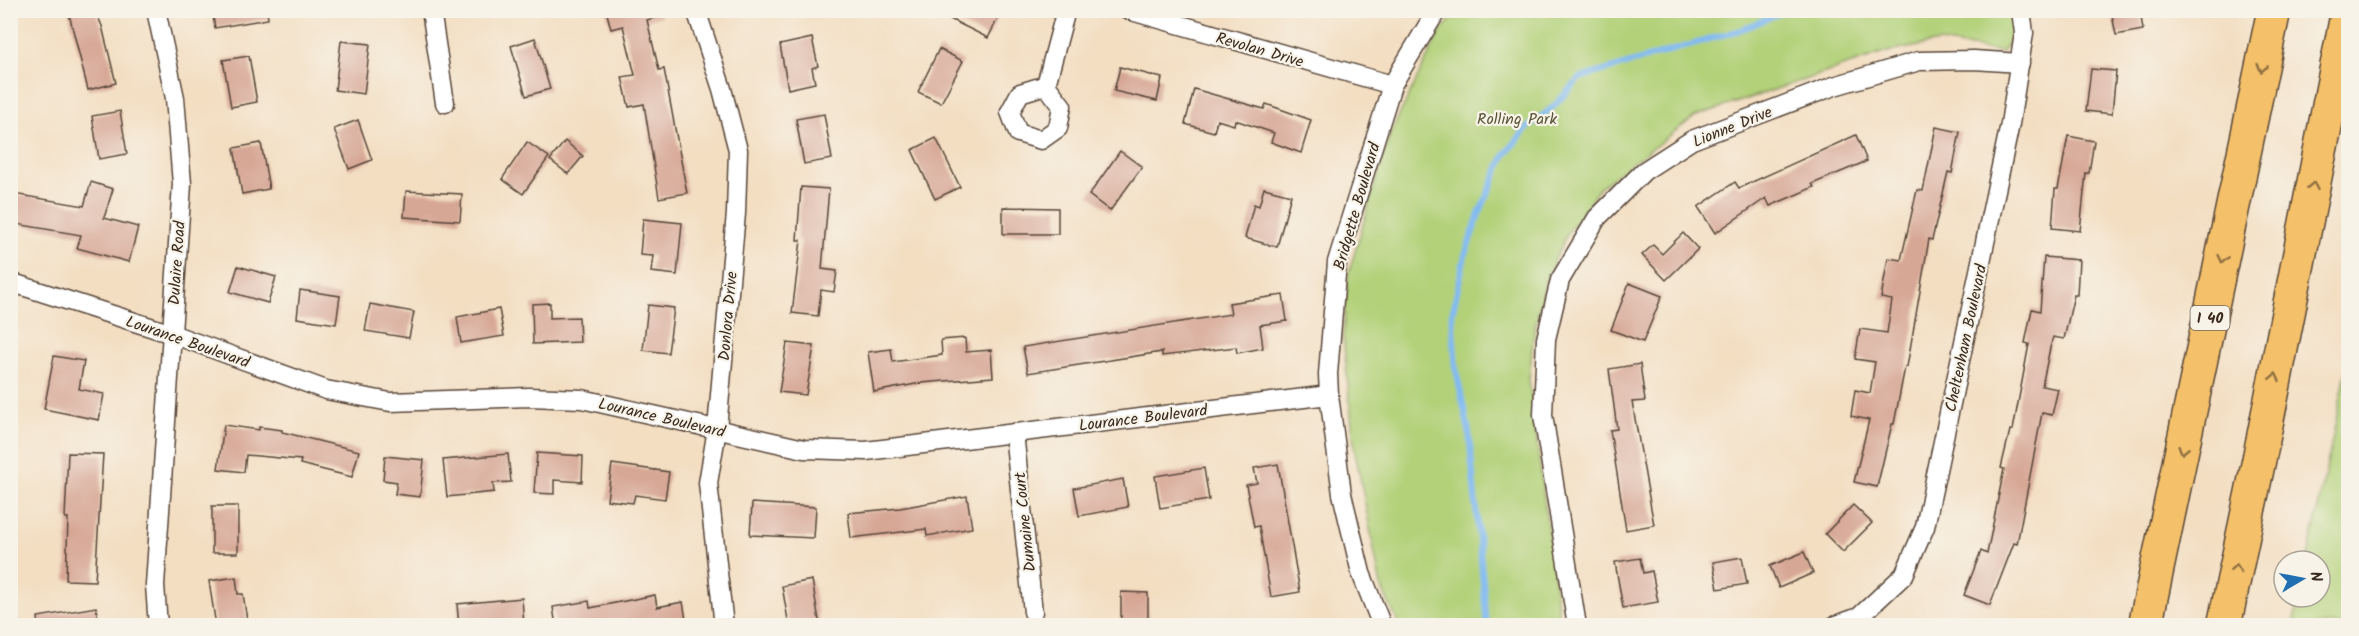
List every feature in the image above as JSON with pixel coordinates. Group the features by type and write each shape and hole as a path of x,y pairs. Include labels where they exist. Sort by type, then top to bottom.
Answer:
{"highway":[{"name":"I 40","path":"2145,626 2274,10"},
{"path":"2224,626 2348,10"}],"street":[{"name":"Dulaire Road","path":"156,10 175,98 182,184 154,585 158,626"},
{"path":"431,10 445,103"},
{"name":"Donlora Drive","path":"696,10 722,89 738,150 736,213 717,429 708,483 724,626"},
{"path":"1046,85 1066,10"},
{"name":"Revolan Drive","path":"1128,10 1392,85"},
{"name":"Bridgette Boulevard","path":"1382,626 1361,573 1342,494 1329,395 1328,374 1337,262 1392,85 1437,10"},
{"name":"Cheltenham Boulevard","path":"1834,626 1860,621 1904,575 1925,527 2010,124 2024,33 2021,10"},
{"name":"Lionne Drive","path":"1577,626 1543,415 1546,339 1560,280 1597,218 1644,171 1692,140 1834,86 1919,62 1974,60 2020,63"},
{"name":"Lourance Boulevard","path":"10,282 172,334 326,390 390,402 529,397 582,399 804,449 866,451 1329,395"},
{"name":"Dumaine Court","path":"1014,433 1033,612"}],"green space":[{"name":"Rolling Park","path":"2009,10 2013,35 2002,52 1939,42 1887,52 1696,116 1600,187 1567,234 1547,277 1534,331 1529,379 1560,625 1399,625 1381,586 1354,446 1343,335 1348,275 1390,134 1440,32 1458,11"},
{"path":"2348,363 2348,625 2293,625 2296,609 2332,609 2332,549 2309,549"}],"building":[{"path":"68,10 95,10 102,26 116,83 88,90"},
{"path":"212,10 267,10 268,19 215,28"},
{"path":"606,10 661,10 661,16 647,20 659,70 664,69 687,193 659,198 644,104 629,107 622,77 635,75 623,26 611,29"},
{"path":"932,10 1002,10 988,38"},
{"path":"2111,10 2140,10 2143,30 2116,35"},
{"path":"535,38 550,89 526,96 511,46"},
{"path":"812,38 818,66 812,68 815,83 788,89 780,45"},
{"path":"341,41 370,44 364,94 335,90"},
{"path":"939,49 963,61 941,103 918,92"},
{"path":"249,56 257,102 231,107 223,60"},
{"path":"1120,67 1162,78 1157,101 1114,91"},
{"path":"2091,69 2116,71 2112,114 2086,111"},
{"path":"1194,89 1264,109 1266,104 1311,120 1301,153 1271,142 1274,133 1235,120 1234,125 1217,120 1214,132 1185,124"},
{"path":"120,111 127,154 99,159 92,116"},
{"path":"824,114 832,159 804,164 796,119"},
{"path":"358,120 372,160 349,169 334,129"},
{"path":"1936,127 1960,132 1952,173 1948,172 1932,240 1929,239 1907,367 1905,367 1894,424 1892,424 1877,487 1854,482 1869,420 1851,416 1855,390 1870,393 1875,362 1855,359 1860,329 1887,333 1892,300 1881,298 1888,258 1901,260 1917,190 1923,191"},
{"path":"1856,135 1867,161 1812,184 1814,187 1770,206 1766,198 1715,233 1698,207 1735,182 1739,188"},
{"path":"2068,136 2094,141 2089,173 2086,173 2080,231 2052,228 2055,189 2058,189"},
{"path":"936,138 960,187 935,199 912,150"},
{"path":"565,141 583,156 568,174 550,160"},
{"path":"527,142 549,157 523,194 502,179"},
{"path":"261,143 269,189 242,194 234,148"},
{"path":"1120,151 1142,167 1110,211 1089,195"},
{"path":"91,182 113,189 104,218 138,227 129,262 77,248 81,235 10,223 14,194 84,206"},
{"path":"801,187 829,189 822,269 837,271 834,292 821,290 818,316 792,313 801,240 797,240"},
{"path":"1264,188 1291,195 1277,247 1245,238 1254,204 1259,206"},
{"path":"406,191 462,194 460,221 404,217"},
{"path":"1003,207 1058,208 1058,234 1003,234"},
{"path":"643,219 682,223 677,275 651,272 653,256 640,255"},
{"path":"1683,233 1698,249 1666,280 1642,255 1653,245 1662,254"},
{"path":"2044,257 2079,260 2077,295 2074,295 2064,339 2053,337 2042,386 2058,389 2052,415 2042,413 2017,544 2014,543 1990,605 1964,595 1981,551 1987,554 2004,469 2001,468 2010,430 2013,430 2029,344 2025,343 2032,309 2040,311"},
{"path":"238,266 276,277 268,303 230,292"},
{"path":"1629,283 1662,296 1643,342 1611,330"},
{"path":"300,290 340,296 336,324 297,318"},
{"path":"1283,295 1287,321 1260,325 1263,348 1237,353 1236,347 1162,356 1162,352 1028,373 1023,347 1231,314 1229,303"},
{"path":"550,303 550,318 579,317 580,342 533,344 532,304"},
{"path":"370,304 414,312 409,338 365,331"},
{"path":"648,305 674,308 668,353 643,350"},
{"path":"499,309 504,336 461,343 457,317"},
{"path":"965,338 966,352 991,350 993,377 921,383 874,392 868,352 891,349 893,362 942,355 941,340"},
{"path":"787,343 814,346 806,395 779,392"},
{"path":"54,356 84,361 79,389 104,394 99,420 44,409"},
{"path":"1640,364 1645,401 1632,402 1654,525 1626,530 1610,430 1617,429 1609,369"},
{"path":"224,425 259,430 259,427 282,430 282,432 359,451 352,477 300,464 301,460 246,455 244,472 218,469"},
{"path":"68,453 103,454 95,581 66,580 68,518 65,518"},
{"path":"537,453 583,456 582,482 554,480 554,494 534,493"},
{"path":"508,454 511,482 493,483 494,492 447,497 443,460"},
{"path":"385,456 424,460 420,497 395,494 397,482 383,480"},
{"path":"612,464 669,472 665,499 635,495 633,503 607,500"},
{"path":"1278,464 1300,592 1271,597 1259,526 1254,527 1246,485 1257,483 1254,468"},
{"path":"1204,468 1209,500 1160,508 1155,476"},
{"path":"1123,479 1128,507 1079,516 1074,488"},
{"path":"967,496 972,528 927,536 926,529 851,538 848,513 900,508"},
{"path":"752,503 816,507 814,538 750,535"},
{"path":"1853,505 1872,523 1843,552 1825,534"},
{"path":"212,506 238,506 238,553 212,553"},
{"path":"1804,552 1813,573 1779,588 1770,566"},
{"path":"1742,557 1747,584 1718,589 1713,562"},
{"path":"1640,558 1643,573 1652,571 1658,602 1623,608 1615,562"},
{"path":"236,577 238,594 243,594 248,626 216,626 209,581"},
{"path":"812,580 820,626 789,626 782,586"},
{"path":"1121,592 1148,593 1148,626 1121,626"},
{"path":"655,595 657,607 683,602 687,626 556,626 553,607 589,601 590,608"},
{"path":"522,598 524,626 459,626 457,604"},
{"path":"96,607 99,626 39,626 38,617"}],"waterway":[{"path":"1487,626 1469,432 1456,370 1452,314 1465,255 1479,214 1504,156 1527,128 1554,106 1580,78 1740,30 1787,10"}]}
